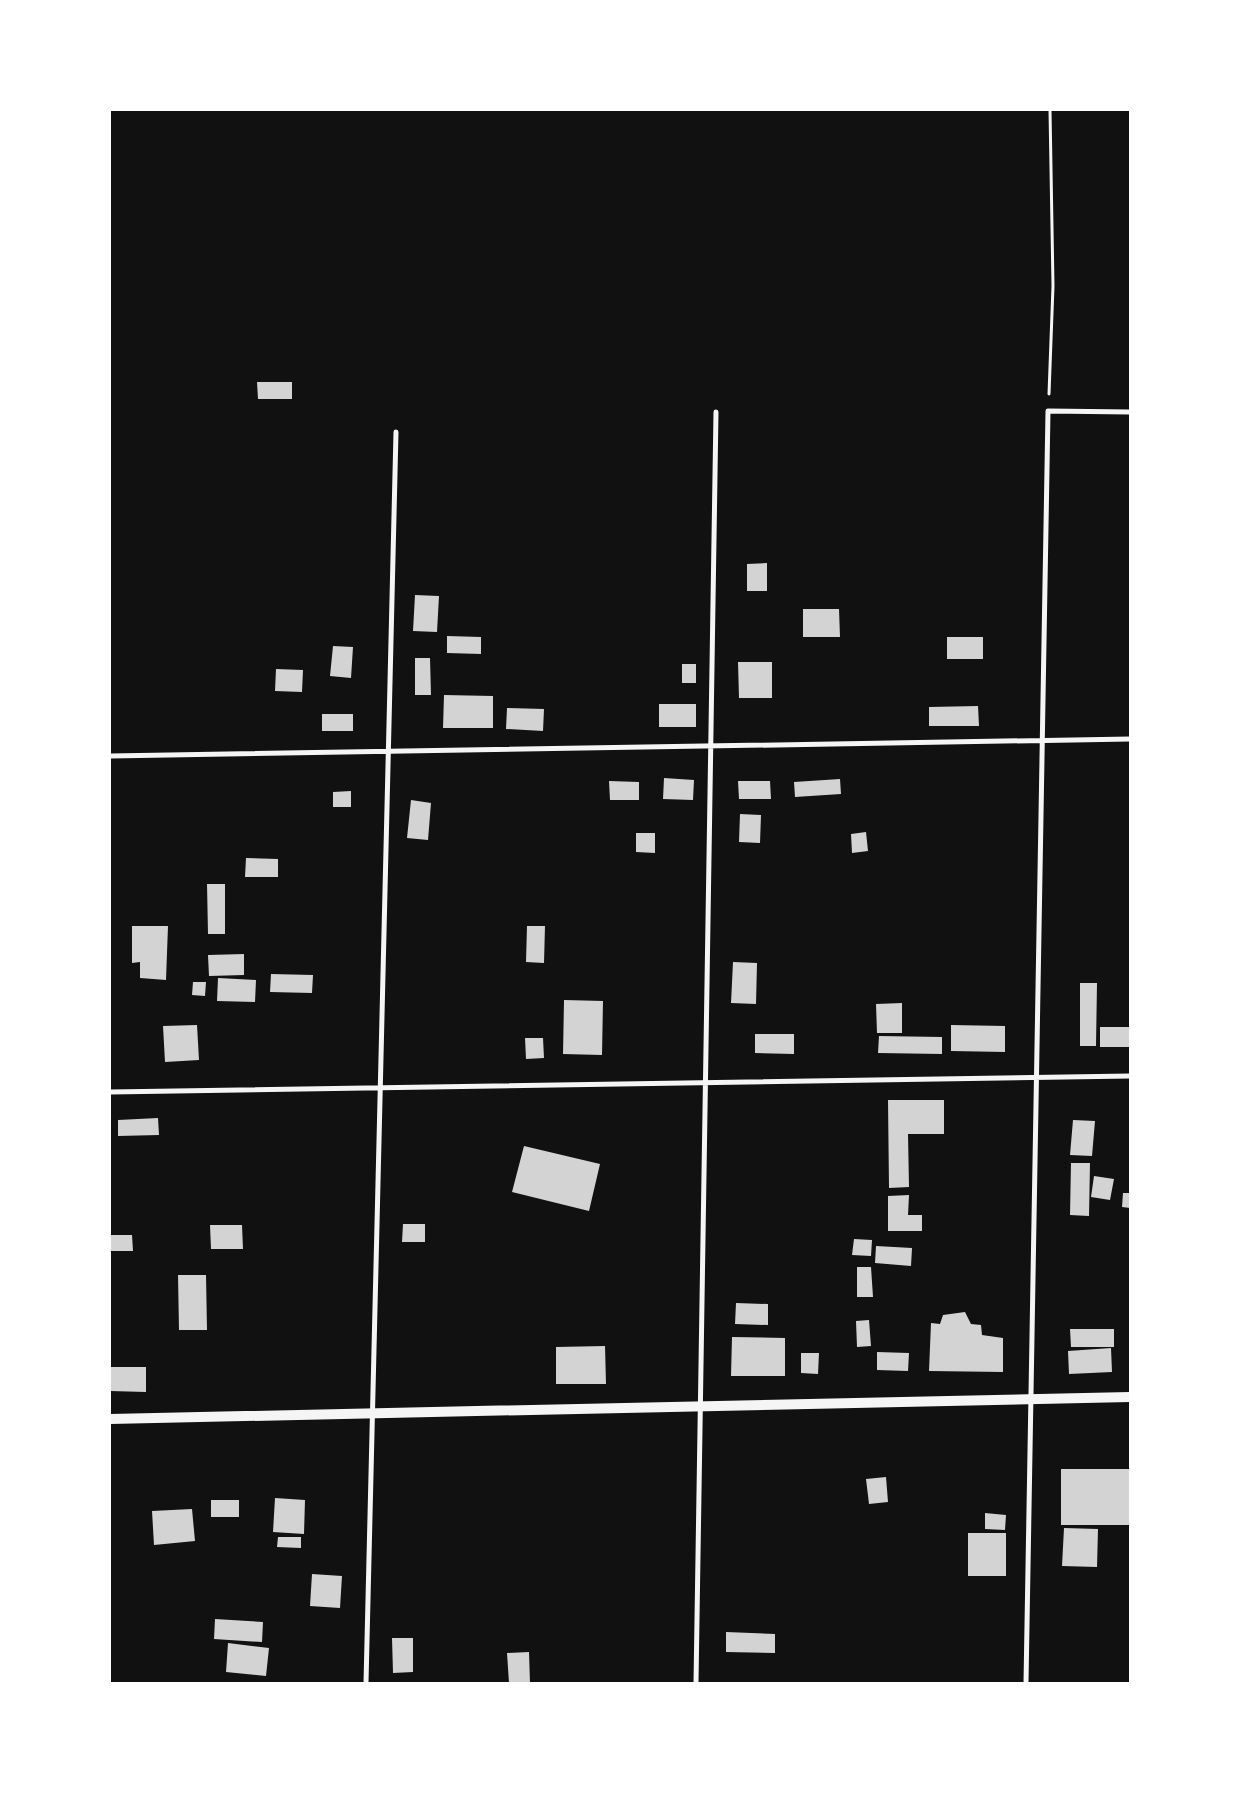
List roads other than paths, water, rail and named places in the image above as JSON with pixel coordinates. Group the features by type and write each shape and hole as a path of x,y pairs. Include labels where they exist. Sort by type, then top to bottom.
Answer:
{"main road":[{"path":"110,1419 1130,1397"}],"street":[{"path":"1026,1683 1048,411 1130,412"},
{"path":"696,1683 716,412"},
{"path":"366,1683 396,432"},
{"path":"110,756 1130,739"},
{"path":"110,1092 1130,1076"}]}
